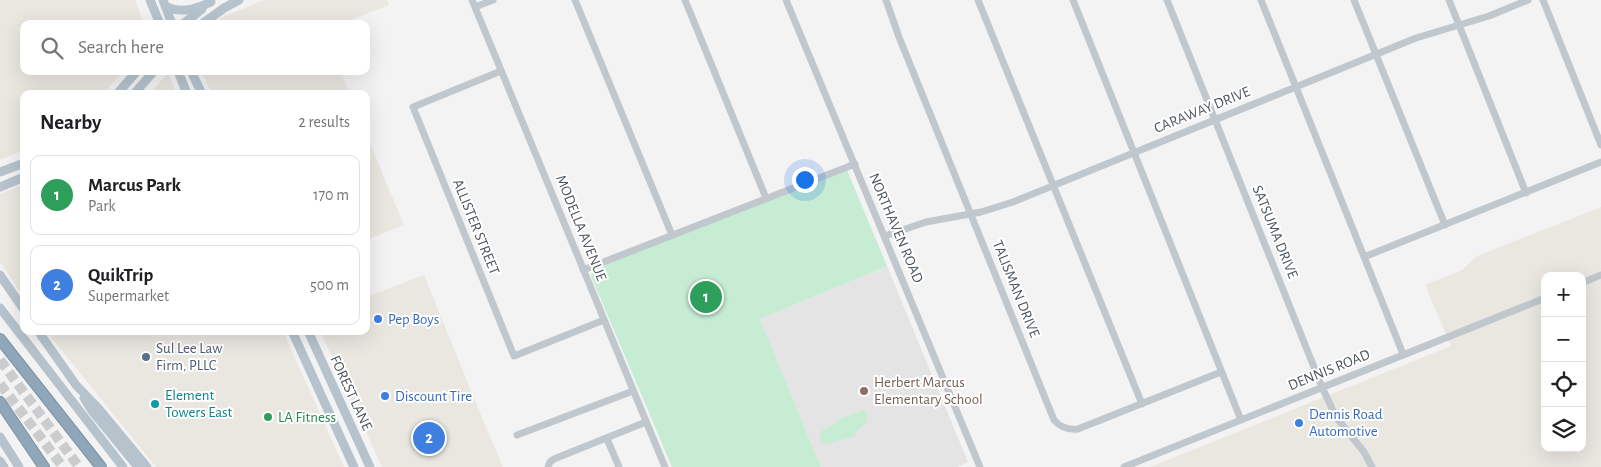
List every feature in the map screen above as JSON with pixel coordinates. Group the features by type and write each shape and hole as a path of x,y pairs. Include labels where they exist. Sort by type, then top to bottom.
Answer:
{"highway":[{"path":"0,339 101,467"},
{"path":"0,402 44,467"}],"main road":[{"path":"150,0 158,20"},
{"path":"208,20 239,0"},
{"path":"164,3 179,11 188,10 213,1"},
{"path":"188,20 213,1"},
{"path":"164,3 170,20"},
{"path":"120,90 134,75"},
{"path":"137,90 151,75"},
{"path":"180,75 185,90"},
{"path":"193,75 200,90"},
{"path":"0,172 20,164"},
{"path":"0,187 20,179"},
{"path":"0,275 20,304"},
{"path":"0,308 20,334"},
{"path":"21,335 123,467"},
{"path":"41,335 92,411 138,467"},
{"name":"FOREST LANE","path":"294,335 354,467"},
{"path":"296,340 305,335"},
{"name":"FOREST LANE","path":"309,335 370,467"},
{"path":"76,385 99,409 147,467"},
{"path":"0,437 17,467"},
{"path":"0,448 17,467"},
{"path":"0,461 4,467"}],"street":[{"path":"473,3 493,0"},
{"path":"576,0 672,234"},
{"path":"685,0 766,198"},
{"name":"NORTHAVEN ROAD","path":"786,0 980,467"},
{"name":"TALISMAN DRIVE","path":"887,0 1054,420 1058,425 1070,430 1078,429 1222,372"},
{"path":"978,0 1142,404"},
{"path":"1072,0 1241,420"},
{"name":"SATSUMA DRIVE","path":"1167,0 1322,387 1336,418 1364,452 1372,467"},
{"path":"1261,0 1403,354"},
{"path":"1354,0 1446,225"},
{"path":"1449,0 1526,193"},
{"name":"CARAWAY DRIVE","path":"885,236 926,222 1004,205 1416,38 1489,16 1528,0"},
{"path":"1542,0 1601,145"},
{"name":"MODELLA AVENUE","path":"473,3 665,467"},
{"name":"ALLISTER STREET","path":"501,71 413,107 514,356 604,320"},
{"path":"1364,257 1601,162"},
{"path":"583,270 855,164"},
{"path":"1586,281 1601,275"},
{"name":"DENNIS ROAD","path":"1124,467 1541,300"},
{"path":"518,435 633,391"},
{"path":"548,467 554,459 646,422"},
{"path":"607,439 619,467"}],"shaded area":[{"path":"0,0 135,0 142,20 20,20 20,75 120,75 107,90 20,90 20,152 0,160"},
{"path":"264,0 387,0 389,5 350,20 220,20 224,16"},
{"path":"166,75 169,75 175,90 153,90"},
{"path":"203,75 342,75 348,90 210,90"},
{"path":"370,144 404,225 370,238"},
{"path":"20,186 20,292 0,262 0,194"},
{"path":"1601,207 1601,467 1150,467 1451,346 1425,285 1462,270 1477,256"},
{"name":"Herbert Marcus Elementary School","path":"887,266 968,462 957,467 821,467 760,319"},
{"path":"424,275 503,467 382,467 322,335 370,335 370,295"},
{"path":"49,335 285,335 344,467 156,467"}],"green space":[{"path":"847,170 887,266 760,319 821,467 672,467 591,276 593,269"},
{"path":"863,410 867,412 867,422 855,433 855,436 827,444 821,442 820,432 837,422 837,420"}],"tunnel":[{"path":"0,360 79,467"},
{"path":"0,384 63,467"}],"place":[{"name":"Marcus Park","path":"706,297"},
{"name":"Pep Boys","path":"378,319"},
{"name":"Sul Lee Law Firm, PLLC","path":"146,357"},
{"name":"Herbert Marcus Elementary School","path":"864,391"},
{"name":"Discount Tire","path":"385,396"},
{"name":"Element Towers East","path":"155,404"},
{"name":"LA Fitness","path":"268,417"},
{"name":"Dennis Road Automotive","path":"1299,423"},
{"name":"QuikTrip","path":"429,438"}]}
